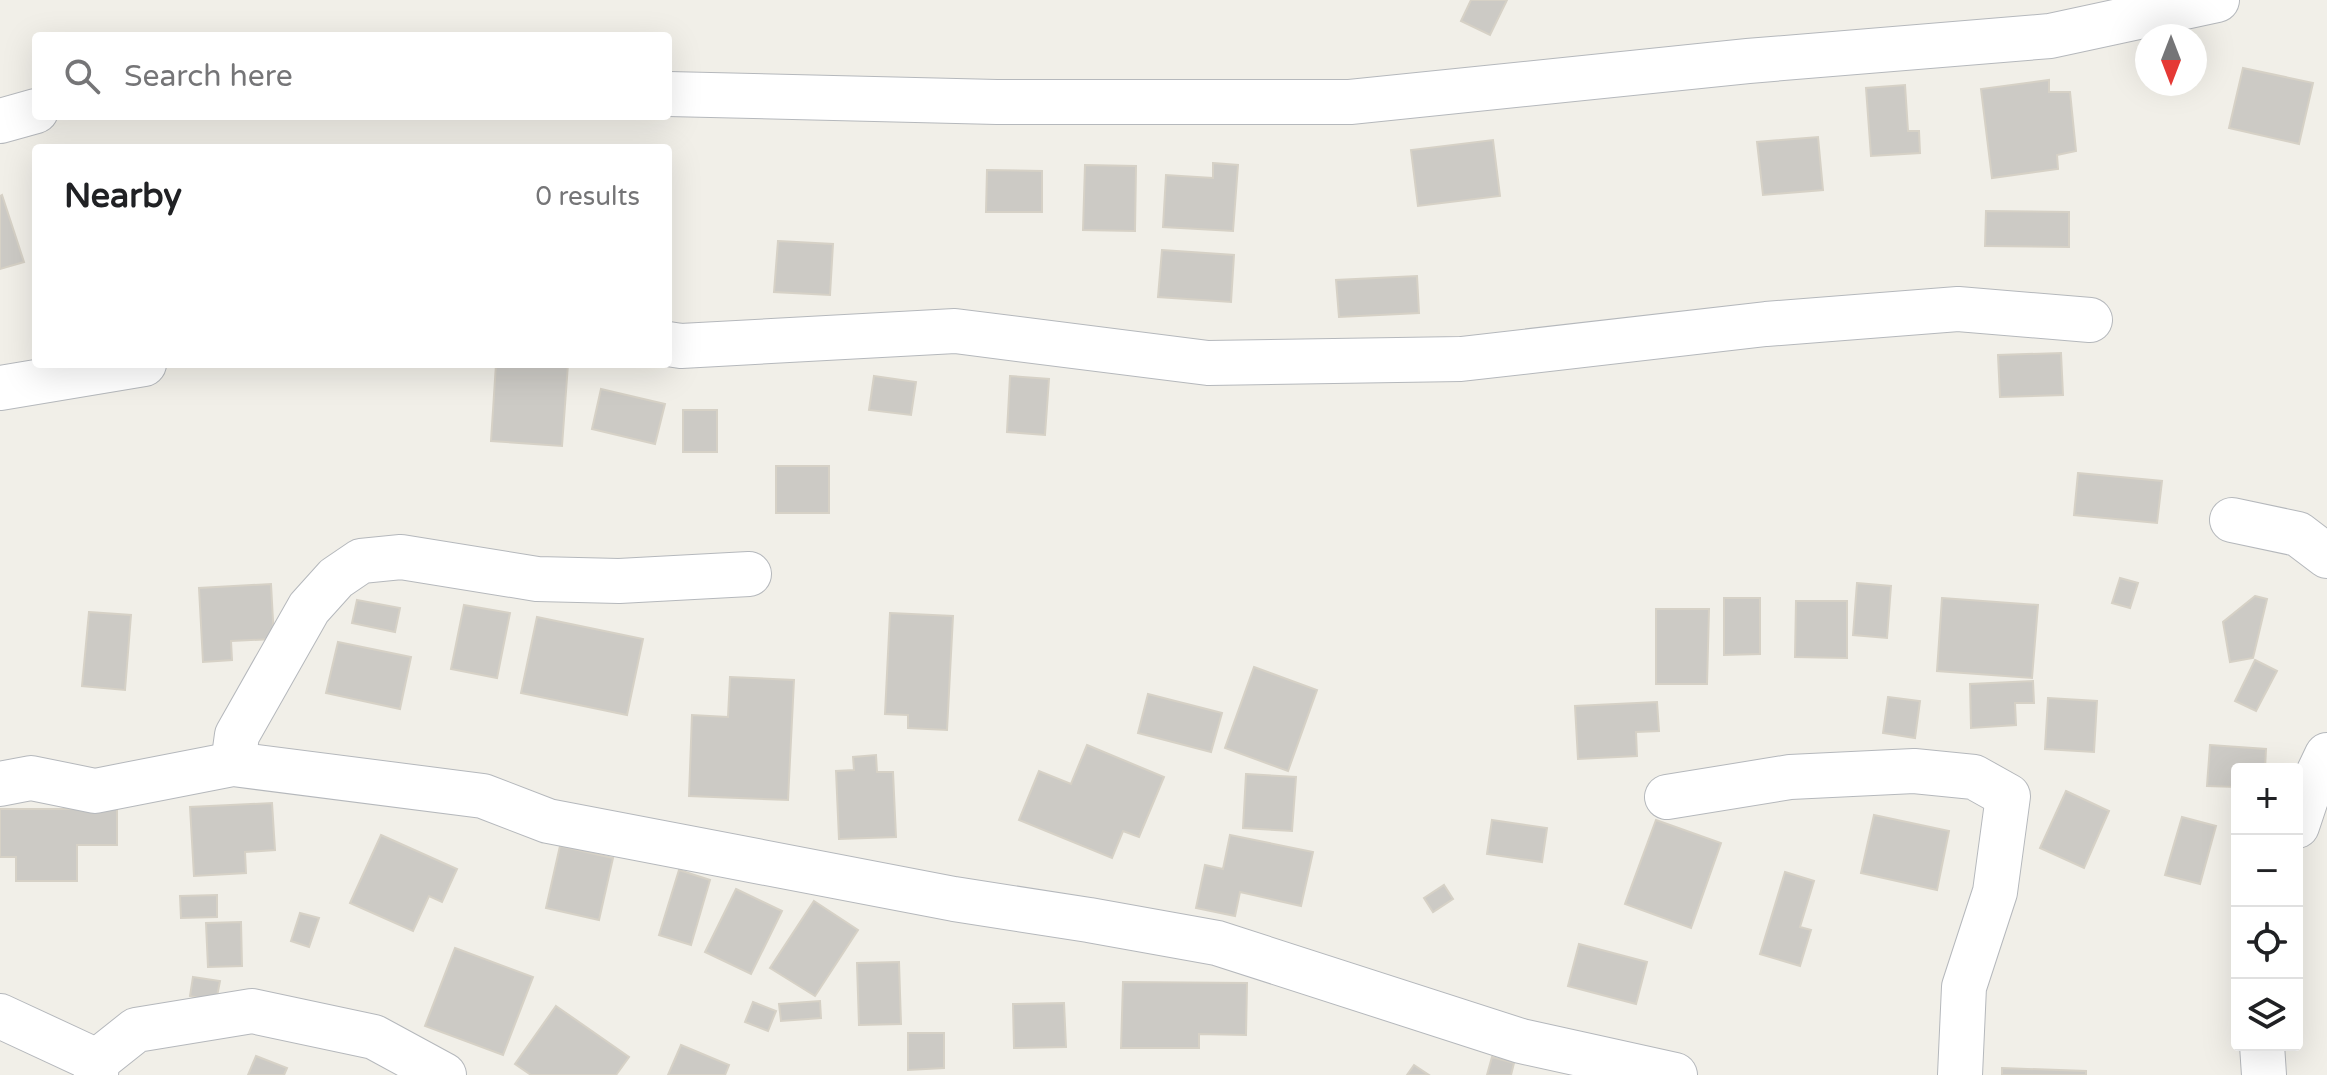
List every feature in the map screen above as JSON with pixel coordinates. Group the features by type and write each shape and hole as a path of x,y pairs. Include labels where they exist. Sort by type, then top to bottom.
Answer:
{"street":[{"path":"672,94 997,102 1350,102 1748,61 2050,36 2217,0"},
{"path":"0,121 32,112"},
{"path":"672,345 955,331 1208,363 1413,360 1461,359 1766,324 1958,309 2090,320"},
{"path":"0,388 120,368"},
{"path":"2232,520 2298,534 2327,556"},
{"path":"233,764 237,735 309,608 336,578 361,561 401,557 537,579 619,581 749,574"},
{"path":"2303,808 2327,755"},
{"path":"0,784 31,778 95,791 233,764 483,796 548,821 954,899 1217,943 1521,1041 1675,1075"},
{"path":"1667,797 1790,777 1914,771 1974,777 2008,796 1995,892 1964,987 1960,1075"},
{"path":"0,1016 96,1068 136,1030 252,1011 374,1037 444,1075"},
{"path":"2262,1051 2264,1075"}],"building":[{"path":"1471,0 1507,0 1490,35 1461,21"},
{"path":"2243,68 2313,83 2299,144 2229,128"},
{"path":"2049,80 2049,92 2070,92 2076,151 2057,155 2058,169 1992,178 1981,89"},
{"path":"1905,85 1908,131 1919,131 1920,153 1871,156 1866,88"},
{"path":"1818,137 1823,190 1763,195 1757,142"},
{"path":"1493,140 1500,196 1418,206 1411,150"},
{"path":"1213,163 1238,165 1233,231 1163,227 1166,175 1213,178"},
{"path":"1085,165 1136,166 1135,231 1083,230"},
{"path":"987,170 1042,171 1042,212 986,212"},
{"path":"0,196 24,262 0,269"},
{"path":"1986,211 2069,212 2069,247 1985,246"},
{"path":"778,241 833,244 830,295 774,292"},
{"path":"1162,250 1234,255 1231,302 1158,297"},
{"path":"1417,276 1419,313 1339,317 1336,280"},
{"path":"2061,353 2063,395 2000,397 1998,355"},
{"path":"496,368 568,368 562,446 491,441"},
{"path":"874,376 916,382 911,415 869,410"},
{"path":"1010,376 1049,379 1045,435 1007,432"},
{"path":"601,389 665,404 655,444 592,429"},
{"path":"683,410 717,410 717,452 683,452"},
{"path":"776,466 829,466 829,513 776,513"},
{"path":"2078,473 2162,481 2157,523 2074,515"},
{"path":"2120,578 2138,583 2130,608 2112,603"},
{"path":"1857,583 1891,586 1887,638 1853,635"},
{"path":"271,584 274,639 231,641 232,660 203,662 199,588"},
{"path":"2255,596 2267,599 2253,658 2230,662 2223,622"},
{"path":"1724,598 1760,598 1760,654 1724,655"},
{"path":"1942,598 2038,605 2032,678 1937,671"},
{"path":"357,600 400,608 395,632 352,623"},
{"path":"1796,601 1847,601 1847,658 1795,657"},
{"path":"464,605 510,613 497,678 451,669"},
{"path":"1656,609 1709,609 1707,684 1656,684"},
{"path":"89,612 131,615 125,690 82,686"},
{"path":"890,613 953,616 947,730 908,728 908,715 885,714"},
{"path":"537,617 643,639 627,715 521,693"},
{"path":"338,642 411,657 400,709 326,693"},
{"path":"2255,660 2277,671 2256,711 2235,701"},
{"path":"1254,667 1317,690 1288,771 1225,748"},
{"path":"730,677 794,680 788,800 689,796 692,715 728,717"},
{"path":"2033,681 2034,703 2015,703 2016,725 1971,728 1970,684"},
{"path":"1148,694 1222,713 1211,752 1138,733"},
{"path":"1888,697 1920,701 1915,738 1883,733"},
{"path":"2048,698 2097,701 2094,752 2045,749"},
{"path":"1657,702 1659,731 1636,732 1637,756 1578,759 1575,706"},
{"path":"1087,745 1164,777 1139,837 1123,831 1112,858 1019,820 1039,771 1071,784"},
{"path":"2210,745 2266,749 2265,763 2231,763 2231,787 2207,786"},
{"path":"876,755 877,772 893,772 896,837 839,839 836,771 854,770 853,757"},
{"path":"1246,774 1296,777 1292,831 1243,828"},
{"path":"2066,791 2109,811 2084,868 2040,848"},
{"path":"272,803 275,850 245,852 246,873 194,876 190,807"},
{"path":"0,809 117,809 117,845 77,845 77,881 16,881 16,857 0,857"},
{"path":"1874,815 1949,831 1937,890 1861,873"},
{"path":"2182,817 2216,826 2200,884 2165,875"},
{"path":"1492,820 1547,828 1542,862 1487,854"},
{"path":"1656,820 1721,843 1691,928 1625,904"},
{"path":"381,835 457,869 442,902 429,896 413,931 350,903"},
{"path":"1230,835 1313,852 1301,906 1240,892 1235,916 1196,908 1205,865 1223,869"},
{"path":"560,846 613,858 599,920 546,908"},
{"path":"679,870 710,880 691,945 659,935"},
{"path":"1785,872 1814,881 1800,927 1811,930 1800,966 1760,954"},
{"path":"1444,885 1453,899 1433,912 1424,898"},
{"path":"736,889 782,911 751,974 705,952"},
{"path":"217,895 217,917 181,918 180,896"},
{"path":"814,901 858,930 815,996 770,968"},
{"path":"300,913 319,918 309,947 291,941"},
{"path":"241,922 242,966 208,967 206,923"},
{"path":"1579,944 1647,962 1636,1004 1568,986"},
{"path":"455,948 533,977 503,1055 425,1026"},
{"path":"899,962 901,1024 859,1025 857,963"},
{"path":"193,977 220,981 216,1001 190,996"},
{"path":"1123,982 1247,983 1246,1035 1199,1034 1199,1048 1121,1048"},
{"path":"820,1001 821,1018 781,1021 779,1004"},
{"path":"753,1002 776,1011 768,1031 745,1022"},
{"path":"1064,1003 1066,1047 1014,1048 1013,1004"},
{"path":"556,1006 629,1057 616,1075 531,1075 515,1064"},
{"path":"908,1033 944,1033 944,1068 908,1070"},
{"path":"681,1045 729,1065 725,1075 668,1075"},
{"path":"256,1056 287,1068 284,1075 248,1075"},
{"path":"1492,1057 1514,1063 1511,1075 1487,1075"},
{"path":"1414,1065 1429,1075 1407,1075"},
{"path":"2002,1068 2086,1071 2086,1075 2002,1075"}]}
